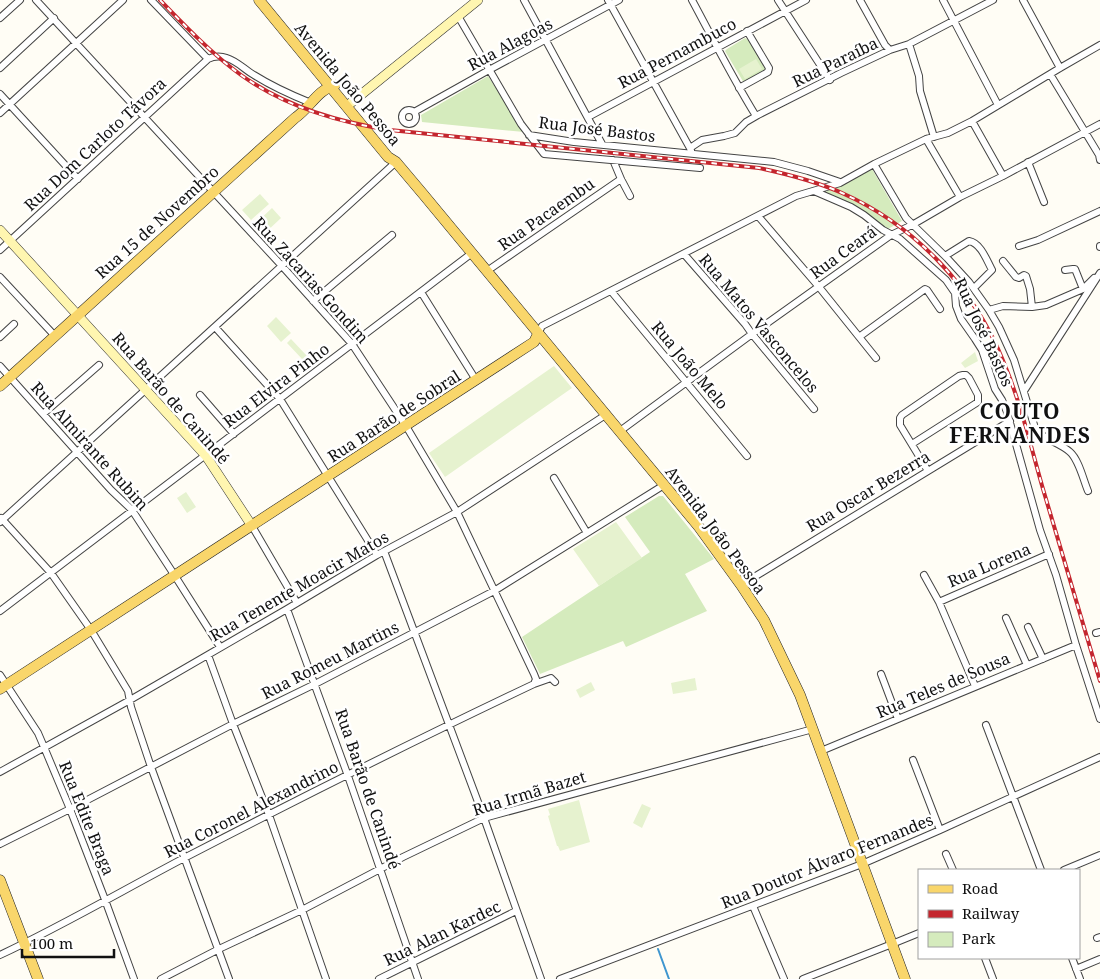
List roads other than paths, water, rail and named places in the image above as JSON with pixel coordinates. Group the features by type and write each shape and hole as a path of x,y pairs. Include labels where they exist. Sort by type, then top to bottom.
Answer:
{"main road":[{"name":"Avenida João Pessoa","path":"259,0 349,105 388,157 396,162 538,334 607,414 699,527 741,585 764,620 796,686 822,751 905,979"},
{"name":"Avenida João Pessoa","path":"266,0 333,86"},
{"path":"349,105 478,0"},
{"name":"Rua 15 de Novembro","path":"0,386 295,118 304,112 318,95 333,86"},
{"name":"Rua Barão de Canindé","path":"0,230 206,456 252,526"},
{"name":"Rua Barão de Sobral","path":"3,687 534,342 538,334"},
{"path":"0,880 38,979"}],"street":[{"path":"0,18 20,0"},
{"name":"Rua Zacarias Gondim","path":"36,0 352,344 406,426 457,512 534,674 536,679 534,684"},
{"path":"0,113 123,0"},
{"path":"151,0 208,59 217,56 232,59 252,74 283,92 311,104"},
{"path":"524,0 602,144"},
{"name":"Rua Alagoas","path":"414,112 546,40 609,2 619,0"},
{"path":"692,0 756,116"},
{"path":"778,0 830,80"},
{"name":"Rua Pernambuco","path":"588,117 806,0"},
{"path":"860,0 885,45 890,50"},
{"path":"944,0 998,105"},
{"name":"Rua Paraíba","path":"691,150 702,140 735,133 746,122 756,116 841,73 890,50 909,44 993,0"},
{"path":"1023,0 1060,68"},
{"path":"609,2 691,150"},
{"path":"458,16 529,135"},
{"path":"0,68 54,18"},
{"path":"739,88 769,70 747,31"},
{"path":"909,44 919,76 920,91 930,138 960,197"},
{"name":"Rua Barão de Sobral","path":"538,334 542,326 796,196 840,182 930,138 948,134 1100,45"},
{"name":"Rua Dom Carloto Távora","path":"0,250 208,59"},
{"path":"1050,74 1099,155 1100,160"},
{"path":"0,94 78,179"},
{"path":"972,121 1003,176"},
{"name":"Rua Ceará","path":"620,431 891,234 912,225 960,197 1100,124"},
{"name":"Rua José Bastos","path":"529,135 574,142 691,150 774,162 840,182"},
{"name":"Rua José Bastos","path":"529,135 544,154 700,168"},
{"path":"613,160 630,196"},
{"path":"229,979 151,767 131,707 128,691 91,630 52,573 1,519 78,452 396,162"},
{"path":"1028,162 1044,202"},
{"name":"Rua José Bastos","path":"874,164 906,218 974,288 989,310 1014,360 1034,428 1042,436 1061,445 1070,452 1075,458 1088,491"},
{"name":"Rua Pacaembu","path":"487,271 621,179"},
{"name":"Rua José Bastos","path":"814,191 864,215 883,230 900,239 937,271 955,293 958,314 982,350 994,389 1002,400 1010,421 1040,530 1056,575 1100,720"},
{"path":"1019,246 1038,240 1100,211"},
{"path":"758,216 819,287 876,358"},
{"path":"313,301 392,235"},
{"path":"945,256 966,242 971,241 978,246 992,270 974,288"},
{"name":"Rua Elvira Pinho","path":"0,611 472,253"},
{"name":"Rua Matos Vasconcelos","path":"684,254 745,324 814,409"},
{"path":"1003,261 1016,277 1026,276 1032,307"},
{"path":"1065,270 1075,270 1083,289"},
{"path":"989,310 1003,306 1032,307 1046,305 1083,289 1093,278 1100,274"},
{"path":"1024,391 1100,274"},
{"path":"0,277 55,336"},
{"path":"859,337 925,289 940,310"},
{"name":"Rua João Melo","path":"611,291 747,456"},
{"path":"421,292 476,380"},
{"path":"0,337 14,324"},
{"path":"215,327 280,399 377,555"},
{"path":"43,414 98,365"},
{"name":"Rua Almirante Rubim","path":"0,366 132,510 220,647"},
{"path":"912,444 978,402 978,395 966,375 959,376 900,418 900,425 928,471"},
{"path":"200,395 234,434"},
{"name":"Rua Tenente Moacir Matos","path":"0,772 130,700 384,551 457,512 607,414"},
{"name":"Rua Oscar Bezerra","path":"741,585 928,471 952,459 1010,421"},
{"path":"554,478 587,533"},
{"name":"Rua Romeu Martins","path":"0,844 70,810 233,724 315,684 494,591 664,485"},
{"name":"Rua Barão de Canindé","path":"252,526 297,603"},
{"path":"384,551 484,818 541,979"},
{"name":"Rua Lorena","path":"939,602 1049,554"},
{"path":"924,575 939,602 975,686"},
{"name":"Rua Barão de Canindé","path":"287,609 348,776 418,979"},
{"path":"1006,618 1027,665"},
{"path":"1028,627 1042,659"},
{"name":"Rua Teles de Sousa","path":"822,751 1076,645"},
{"path":"208,655 269,815 326,979"},
{"path":"881,674 898,719"},
{"name":"Rua Edite Braga","path":"0,675 3,687 38,733 106,902 134,979"},
{"path":"534,684 551,678 555,682"},
{"name":"Rua Coronel Alexandrino","path":"0,955 106,902 185,858 269,815 534,684"},
{"path":"986,724 1041,869"},
{"name":"Rua Irmã Bazet","path":"161,979 484,818 813,729"},
{"name":"Rua Doutor Álvaro Fernandes","path":"560,979 862,864 1100,757"},
{"path":"913,760 940,830"},
{"path":"946,854 953,869"},
{"path":"1066,869 1100,854"},
{"path":"753,906 784,979"},
{"name":"Rua Alan Kardec","path":"379,979 516,912"},
{"path":"803,979 918,933"},
{"path":"986,959 993,979"},
{"path":"1072,959 1080,979"},
{"path":"1076,969 1100,959"}],"waterway":[{"path":"658,949 669,979"}],"railway":[{"path":"160,0 209,49 241,75 276,96 331,118 390,130 759,168 801,178 842,193 894,223 940,262 959,285 976,309 1004,363 1021,410 1100,681"}],"district":[{"name":"COUTO FERNANDES","path":"1020,424"}]}
